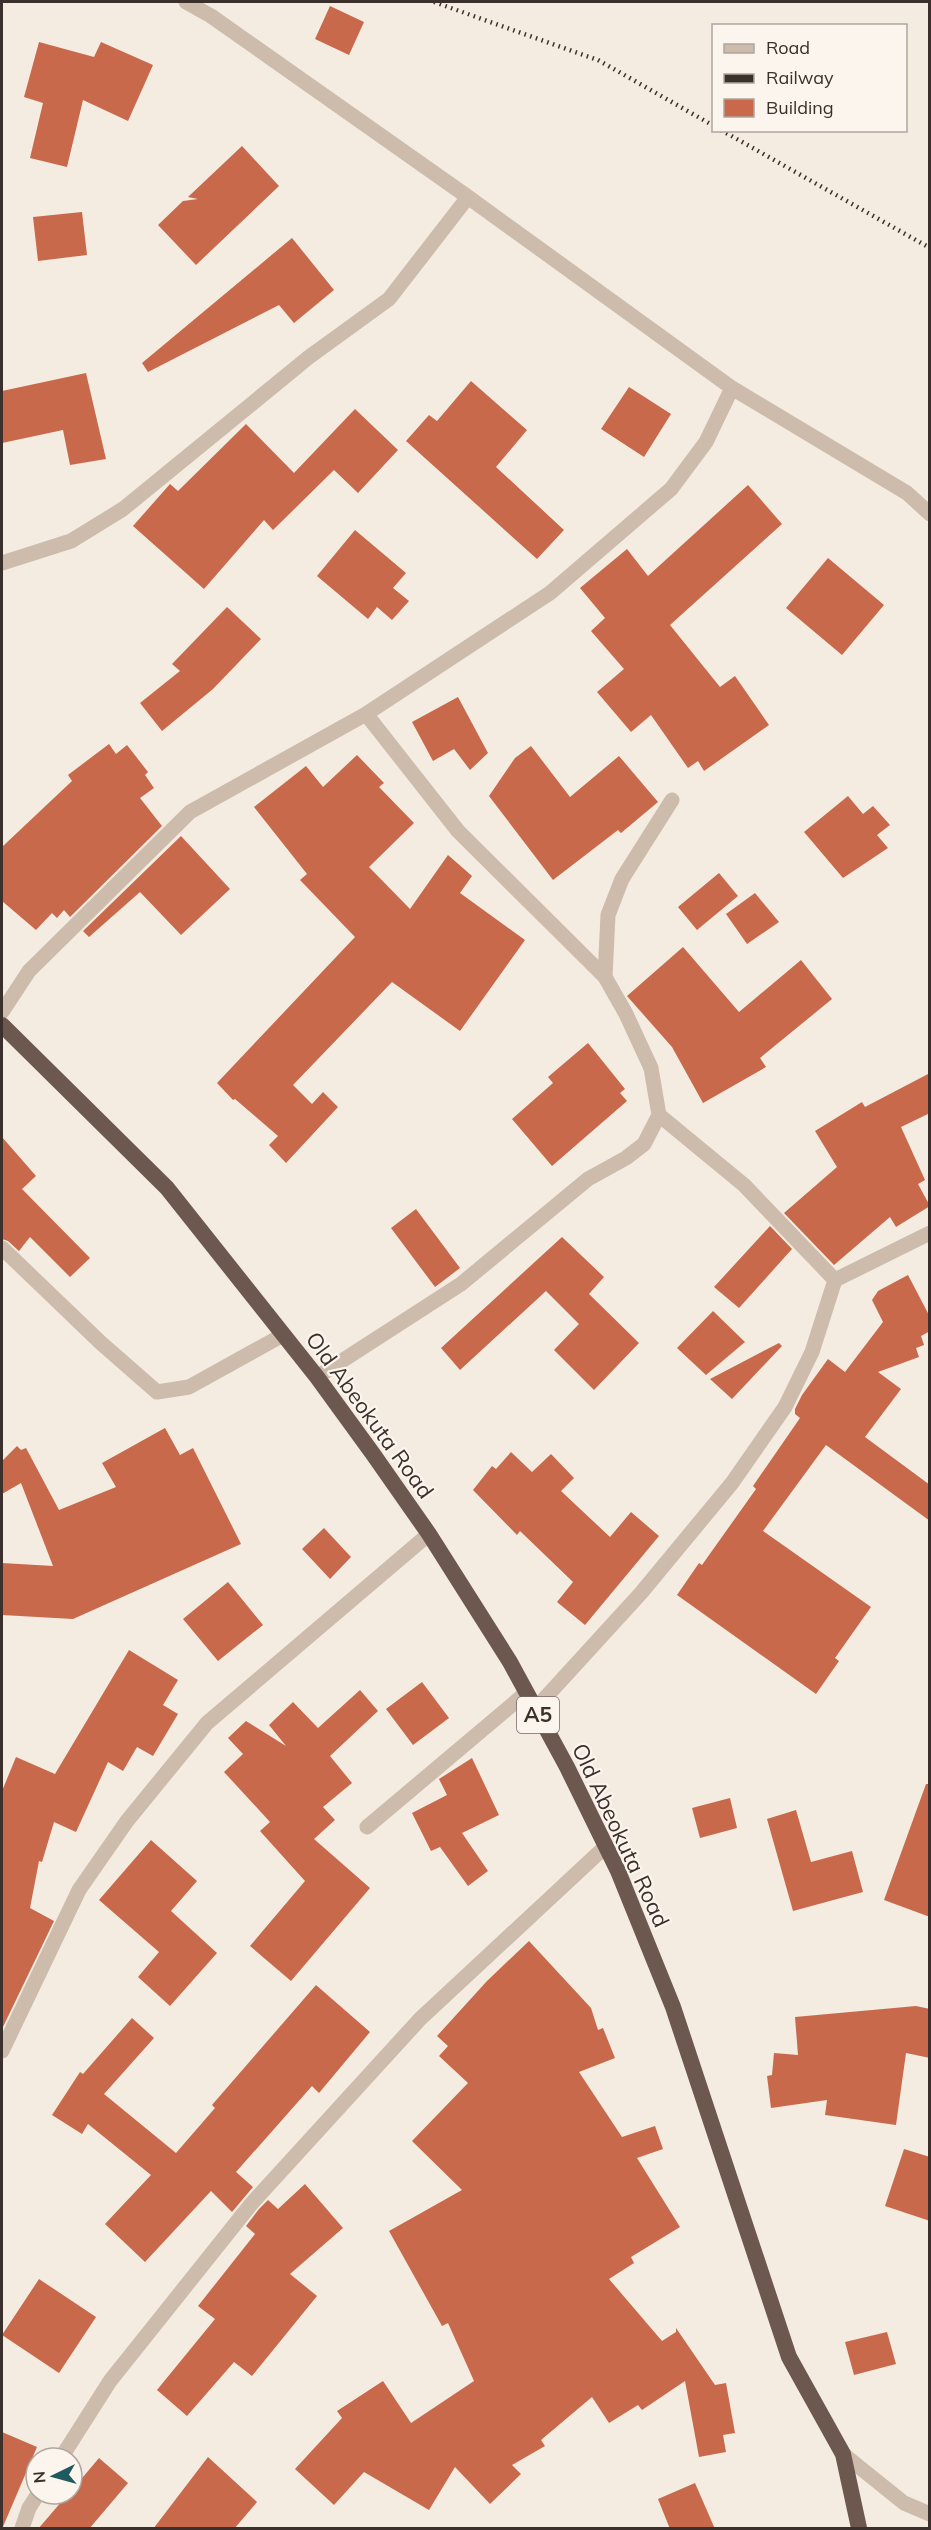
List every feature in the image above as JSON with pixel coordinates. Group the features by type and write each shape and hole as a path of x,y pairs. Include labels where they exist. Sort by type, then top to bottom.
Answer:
{"highway":[{"name":"Old Abeokuta Road","path":"2,1025 167,1188 317,1377 429,1534 526,1693 606,1846 673,2007 789,2357 843,2454 858,2529"}],"street":[{"path":"186,2 211,16 468,196 732,387 907,493 930,514"},
{"path":"2,563 71,540 123,509 309,357 389,299 468,196"},
{"path":"2,1012 29,971 190,812 366,714 550,593 670,489 706,442 732,387"},
{"path":"317,1377 460,1284 588,1179 626,1158 644,1144 659,1115 651,1068 626,1014 605,977 458,831 366,714"},
{"path":"605,977 608,915 622,879 672,800"},
{"path":"659,1115 744,1185 835,1280"},
{"path":"535,1709 641,1593 739,1474 785,1407 812,1352 835,1280 930,1233"},
{"path":"2,1248 101,1343 157,1392 189,1387 283,1335"},
{"path":"2,2051 79,1890 127,1821 207,1723 429,1534"},
{"path":"367,1827 526,1693"},
{"path":"69,2446 110,2381 252,2203 420,2019 606,1846"},
{"path":"843,2454 904,2503 930,2514"},
{"path":"22,2529 30,2506"}],"building":[{"path":"330,6 364,22 349,55 315,39"},
{"path":"39,42 94,57 101,42 153,65 128,121 83,100 67,167 30,158 43,103 24,97"},
{"path":"242,146 279,186 196,265 158,225 183,201 198,199 188,197"},
{"path":"82,212 87,255 38,261 33,217"},
{"path":"292,238 334,290 294,323 279,305 148,372 142,363"},
{"path":"86,373 106,459 70,465 63,430 2,443 2,391"},
{"path":"471,381 527,430 496,467 564,530 537,559 406,441 429,415 437,421"},
{"path":"629,387 671,414 644,457 601,429"},
{"path":"355,409 398,450 358,493 334,470 273,530 264,520 204,589 133,526 170,484 178,491 246,424 294,473"},
{"path":"748,485 782,524 670,625 720,687 735,676 769,725 704,771 698,761 688,768 651,715 631,732 597,692 624,669 591,631 605,618 580,588 627,549 648,576"},
{"path":"355,530 406,573 393,588 409,601 392,620 377,607 368,619 317,576"},
{"path":"828,558 884,605 842,655 786,608"},
{"path":"227,607 261,639 213,689 162,731 140,703 180,671 172,664"},
{"path":"458,697 488,753 470,770 454,749 433,761 412,722"},
{"path":"109,744 116,754 127,745 148,772 145,775 154,788 140,798 162,826 70,917 64,910 57,918 52,913 36,930 2,901 2,847 72,781 68,775"},
{"path":"531,746 570,797 619,756 658,802 621,833 618,830 553,880 489,796 515,758"},
{"path":"357,755 384,783 379,787 414,823 369,867 410,909 448,855 472,876 460,893 525,940 460,1031 392,982 293,1085 312,1104 323,1092 338,1107 286,1163 269,1145 278,1136 235,1099 233,1100 217,1083 355,937 300,880 307,874 254,807 306,766 323,787"},
{"path":"848,796 863,814 873,806 890,825 877,835 888,848 843,878 804,832"},
{"path":"181,836 230,889 181,935 140,892 89,937 83,931"},
{"path":"719,873 738,896 697,930 678,907"},
{"path":"755,893 779,922 747,944 726,914"},
{"path":"683,947 739,1012 801,960 832,999 760,1058 766,1067 703,1103 672,1047 627,996"},
{"path":"588,1043 625,1089 620,1093 627,1101 552,1166 512,1119 553,1083 548,1077"},
{"path":"930,1073 930,1113 901,1127 925,1180 918,1184 930,1206 896,1227 890,1217 834,1265 784,1213 837,1167 815,1131 862,1102 865,1107"},
{"path":"2,1137 36,1176 22,1189 90,1258 70,1277 30,1237 19,1251 8,1241 2,1239"},
{"path":"416,1209 460,1268 435,1287 391,1228"},
{"path":"770,1226 792,1249 739,1308 714,1287"},
{"path":"562,1237 604,1277 589,1294 639,1343 594,1390 554,1350 579,1324 546,1291 460,1370 441,1348"},
{"path":"908,1275 930,1317 930,1331 921,1336 924,1345 916,1348 919,1357 878,1372 901,1389 865,1437 930,1485 930,1521 826,1445 763,1531 871,1607 835,1658 839,1661 816,1694 677,1595 699,1563 702,1565 756,1489 753,1486 800,1418 795,1414 795,1409 802,1395 828,1359 845,1372 883,1322 872,1300 878,1291"},
{"path":"713,1311 745,1342 706,1375 677,1348"},
{"path":"779,1343 782,1346 732,1399 710,1379"},
{"path":"165,1428 180,1455 193,1448 241,1544 73,1619 2,1615 2,1563 53,1566 21,1483 2,1494 2,1461 17,1446 21,1450 26,1448 59,1510 116,1487 102,1463"},
{"path":"511,1452 532,1472 551,1454 574,1478 561,1491 610,1537 631,1512 659,1536 585,1625 557,1602 573,1582 520,1531 517,1535 473,1490 492,1466 496,1469"},
{"path":"324,1528 351,1557 330,1579 302,1549"},
{"path":"228,1582 263,1625 218,1661 183,1619"},
{"path":"129,1650 178,1680 163,1705 178,1714 153,1756 137,1747 123,1771 108,1762 76,1832 54,1822 42,1862 39,1861 30,1908 54,1921 2,2029 2,1791 16,1757 55,1774"},
{"path":"422,1682 449,1718 413,1745 386,1709"},
{"path":"360,1690 378,1711 330,1756 352,1783 323,1807 335,1820 314,1839 370,1888 291,1981 250,1946 305,1881 260,1831 270,1822 224,1772 243,1754 228,1738 246,1721 286,1746 269,1725 293,1702 318,1728"},
{"path":"472,1758 499,1815 462,1833 488,1871 468,1886 440,1847 431,1851 412,1813 447,1795 439,1779"},
{"path":"926,1784 930,1784 930,1917 884,1900"},
{"path":"730,1798 737,1828 700,1838 692,1808"},
{"path":"796,1810 811,1862 852,1851 863,1892 793,1911 767,1819"},
{"path":"151,1840 197,1881 171,1911 217,1953 170,2006 138,1977 159,1952 99,1900"},
{"path":"529,1941 591,2008 598,2030 603,2028 615,2058 579,2072 622,2137 655,2126 663,2149 637,2158 680,2227 631,2257 634,2263 609,2279 662,2341 676,2332 676,2328 715,2385 726,2383 735,2433 723,2435 726,2452 699,2457 685,2381 642,2410 638,2405 609,2423 592,2397 541,2440 545,2446 512,2465 521,2474 490,2504 455,2467 429,2510 364,2472 334,2505 295,2469 342,2418 337,2411 383,2381 411,2423 474,2381 448,2323 442,2326 389,2231 462,2190 412,2141 468,2083 439,2056 448,2046 437,2036 487,1981"},
{"path":"316,1985 370,2032 319,2093 312,2086 236,2172 253,2187 232,2212 211,2191 145,2262 105,2224 151,2175 88,2124 82,2134 52,2115 80,2072 83,2074 132,2018 154,2038 104,2094 176,2153 215,2108 212,2105"},
{"path":"916,2006 930,2009 930,2058 906,2053 896,2125 825,2115 827,2100 771,2108 767,2076 772,2075 774,2053 798,2055 795,2017"},
{"path":"904,2149 930,2157 930,2221 885,2206"},
{"path":"305,2184 343,2228 290,2274 317,2296 252,2376 234,2362 187,2416 157,2390 215,2319 198,2306 255,2234 246,2226 259,2209 268,2200 278,2209"},
{"path":"39,2279 96,2317 59,2373 2,2335"},
{"path":"887,2332 896,2364 854,2375 845,2342"},
{"path":"2,2432 35,2446 24,2446 24,2477 2,2529"},
{"path":"208,2457 257,2502 234,2529 153,2529"},
{"path":"99,2458 128,2483 89,2529 38,2529 58,2506 84,2506 84,2476"},
{"path":"695,2483 715,2529 670,2529 658,2499"}],"railway":[{"path":"434,2 598,60 712,125"},
{"path":"725,132 930,248"}]}
